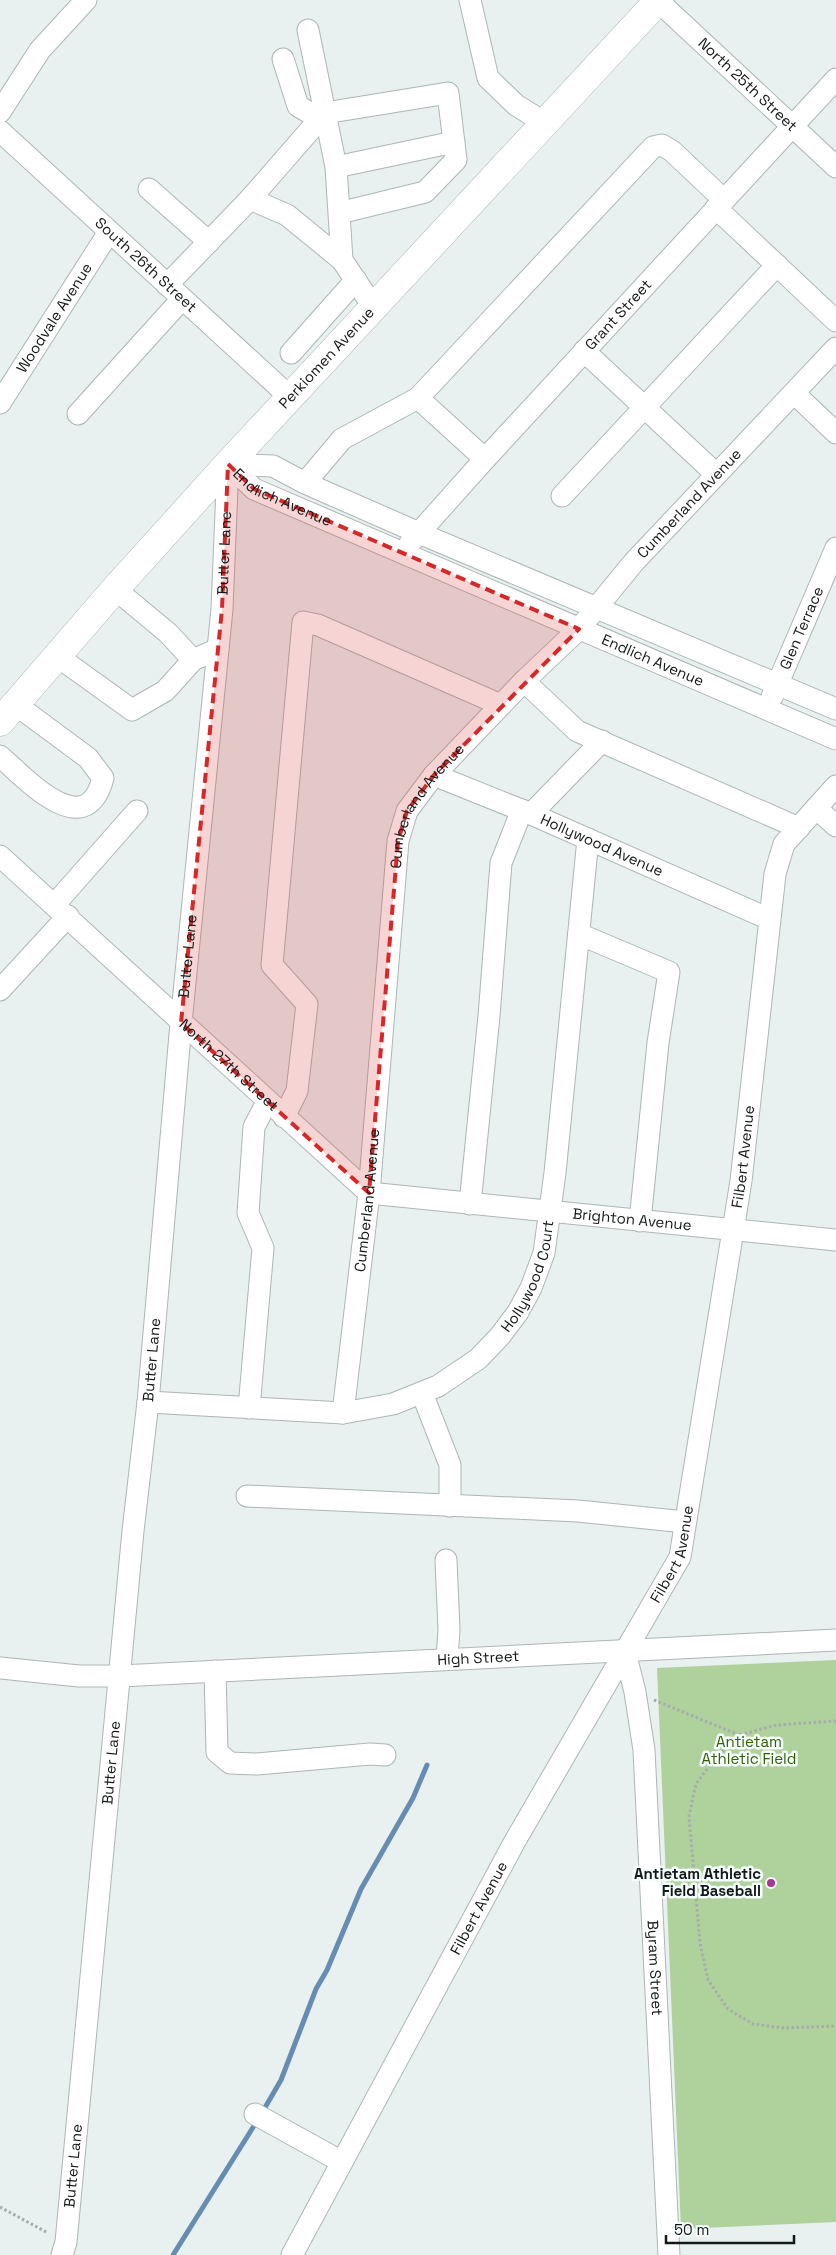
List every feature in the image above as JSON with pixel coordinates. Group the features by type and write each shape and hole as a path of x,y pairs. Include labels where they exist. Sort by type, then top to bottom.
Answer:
{"main road":[{"name":"Perkiomen Avenue","path":"8,713 115,589 228,464 658,0"}],"street":[{"path":"0,112 40,50 86,0"},
{"path":"470,0 488,78 516,105 545,123"},
{"name":"North 25th Street","path":"658,0 836,167"},
{"path":"308,30 336,167 342,260"},
{"path":"283,59 298,106 310,113 325,113 448,92 456,160 425,192 339,213"},
{"name":"Grant Street","path":"402,552 485,458 836,79"},
{"path":"78,414 175,292 209,242 250,199 325,113"},
{"name":"South 26th Street","path":"0,131 291,398"},
{"path":"336,167 454,142"},
{"path":"304,483 342,439 418,398 653,148 662,145 672,151 777,266 836,320"},
{"path":"149,189 209,242"},
{"path":"250,199 287,215 342,260 374,308"},
{"name":"Woodvale Avenue","path":"0,403 109,232"},
{"path":"562,496 777,266"},
{"path":"291,353 356,280"},
{"name":"Cumberland Avenue","path":"343,1413 369,1193 398,841 408,811 434,774 524,681 580,629 634,562 836,348"},
{"path":"584,351 716,474"},
{"path":"794,393 836,433"},
{"path":"418,398 485,458"},
{"name":"Endlich Avenue","path":"228,464 273,466 304,483 419,533 836,709"},
{"name":"Endlich Avenue","path":"228,464 254,489 836,739"},
{"name":"Butter Lane","path":"64,2249 133,1531 148,1402 181,1023 222,609 228,464"},
{"name":"Glen Terrace","path":"767,708 836,548"},
{"path":"115,589 168,633 193,660"},
{"path":"284,1118 297,1091 307,1004 272,965 303,622 318,625 501,705"},
{"path":"56,656 132,710 165,691 193,660 218,649"},
{"path":"524,681 577,731 799,828"},
{"path":"0,756 31,784 63,804 75,809 87,807 99,794 103,778 88,758 8,713"},
{"path":"470,1204 490,1016 501,863 527,812 602,741"},
{"name":"Hollywood Avenue","path":"434,774 527,812 770,919"},
{"name":"Filbert Avenue","path":"292,2255 515,1841 680,1557 684,1522 733,1230 770,919 771,894 779,856 784,844 836,786"},
{"path":"816,808 836,826"},
{"path":"0,990 137,811"},
{"name":"Hollywood Court","path":"148,1402 343,1413 393,1404 422,1393 455,1376 478,1359 500,1336 518,1312 531,1288 542,1260 549,1212 588,839"},
{"name":"North 27th Street","path":"0,857 61,910 284,1118 369,1193"},
{"path":"579,934 669,972 655,1070 640,1221"},
{"path":"249,1408 263,1248 248,1212 254,1127 268,1102"},
{"name":"Brighton Avenue","path":"369,1193 836,1240"},
{"path":"422,1393 450,1465 450,1506"},
{"path":"247,1496 578,1511 684,1522"},
{"path":"446,1560 449,1630 447,1658"},
{"name":"High Street","path":"0,1668 79,1676 120,1676 447,1658 625,1652 836,1640"},
{"name":"Byram Street","path":"625,1652 635,1692 644,1750 669,2255"},
{"path":"215,1671 217,1752 230,1763 257,1764 370,1754 385,1755"},
{"path":"255,2114 342,2162"}],"path":[{"path":"635,1692 739,1735"},
{"path":"836,1721 777,1724 739,1735 713,1761 696,1784 689,1816 700,1943 708,1980 728,2009 753,2024 784,2028 836,2026"},
{"path":"0,2207 64,2249"}],"highlighted area":[{"path":"228,464 254,489 579,629 434,775 407,811 398,841 369,1193 181,1023 222,609"}],"green space":[{"name":"Antietam Athletic Field","path":"836,1660 836,2222 681,2229 657,1668"}],"waterway":[{"path":"263,2111 281,2080 316,1989 327,1970 361,1889 413,1798 427,1765"},
{"path":"173,2255 257,2121"}],"place":[{"name":"Antietam Athletic Field Baseball","path":"771,1883"}]}
